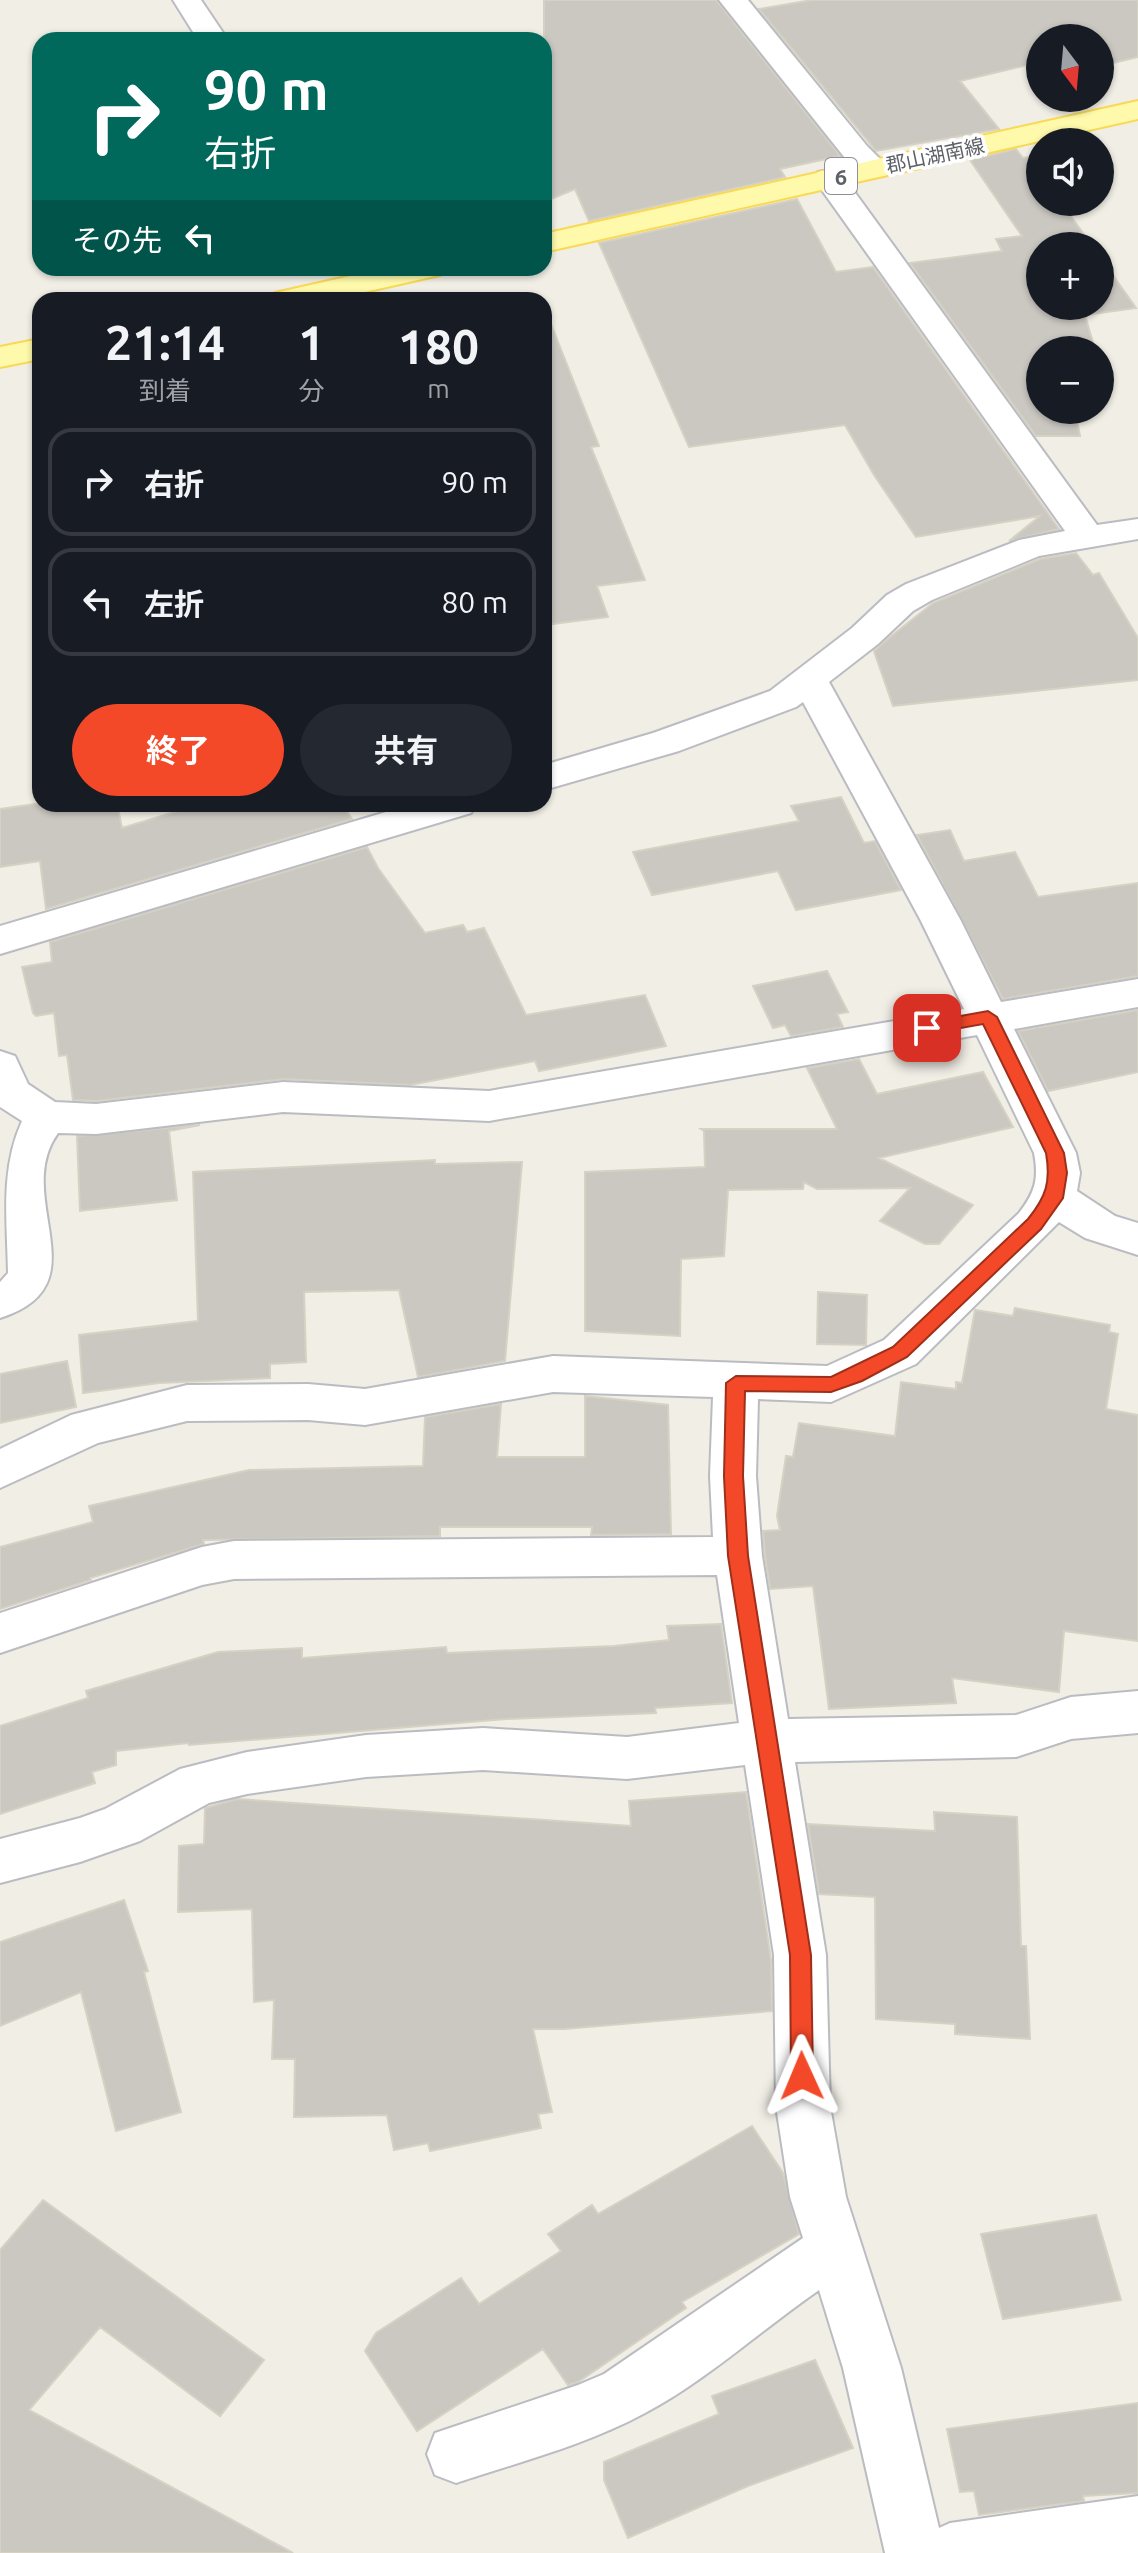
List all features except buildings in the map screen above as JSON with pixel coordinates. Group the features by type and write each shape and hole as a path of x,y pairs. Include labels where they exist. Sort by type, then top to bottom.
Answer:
{"main road":[{"name":"郡山湖南線","path":"552,241 1138,110"},
{"path":"311,292 360,276"},
{"path":"0,357 32,351"}],"street":[{"path":"187,0 208,32"},
{"path":"733,0 847,141 874,168"},
{"path":"829,179 1088,538"},
{"path":"552,775 741,716 783,699 810,680 900,603 919,592 1031,547 1138,529"},
{"path":"0,1470 87,1428 187,1403 308,1402 365,1407 553,1374 736,1383 831,1384 855,1376 900,1352 1034,1224 1054,1198 1059,1173 1055,1153 941,921 810,680"},
{"path":"0,940 430,812"},
{"path":"0,1066 10,1093 47,1117 96,1119 297,1096 489,1106 1138,993"},
{"path":"0,1301 17,1293 30,1277 23,1184 30,1142 47,1117"},
{"path":"1054,1198 1100,1227 1138,1239"},
{"path":"736,1383 733,1476 738,1556 800,1955 803,2106 818,2197 872,2368 915,2553"},
{"path":"0,1633 202,1566 234,1560 738,1556"},
{"path":"0,1861 80,1840 122,1825 198,1784 247,1773 366,1756 483,1749 627,1758 765,1741 1016,1736 1071,1718 1138,1712"},
{"path":"456,2454 607,2401 644,2382 773,2288 835,2249"},
{"path":"950,2553 1138,2526"}],"route":[{"path":"802,2076 800,1955 738,1556 733,1476 736,1383 831,1384 855,1376 900,1352 1034,1224 1054,1198 1059,1173 1055,1153 988,1017 927,1028"}]}
